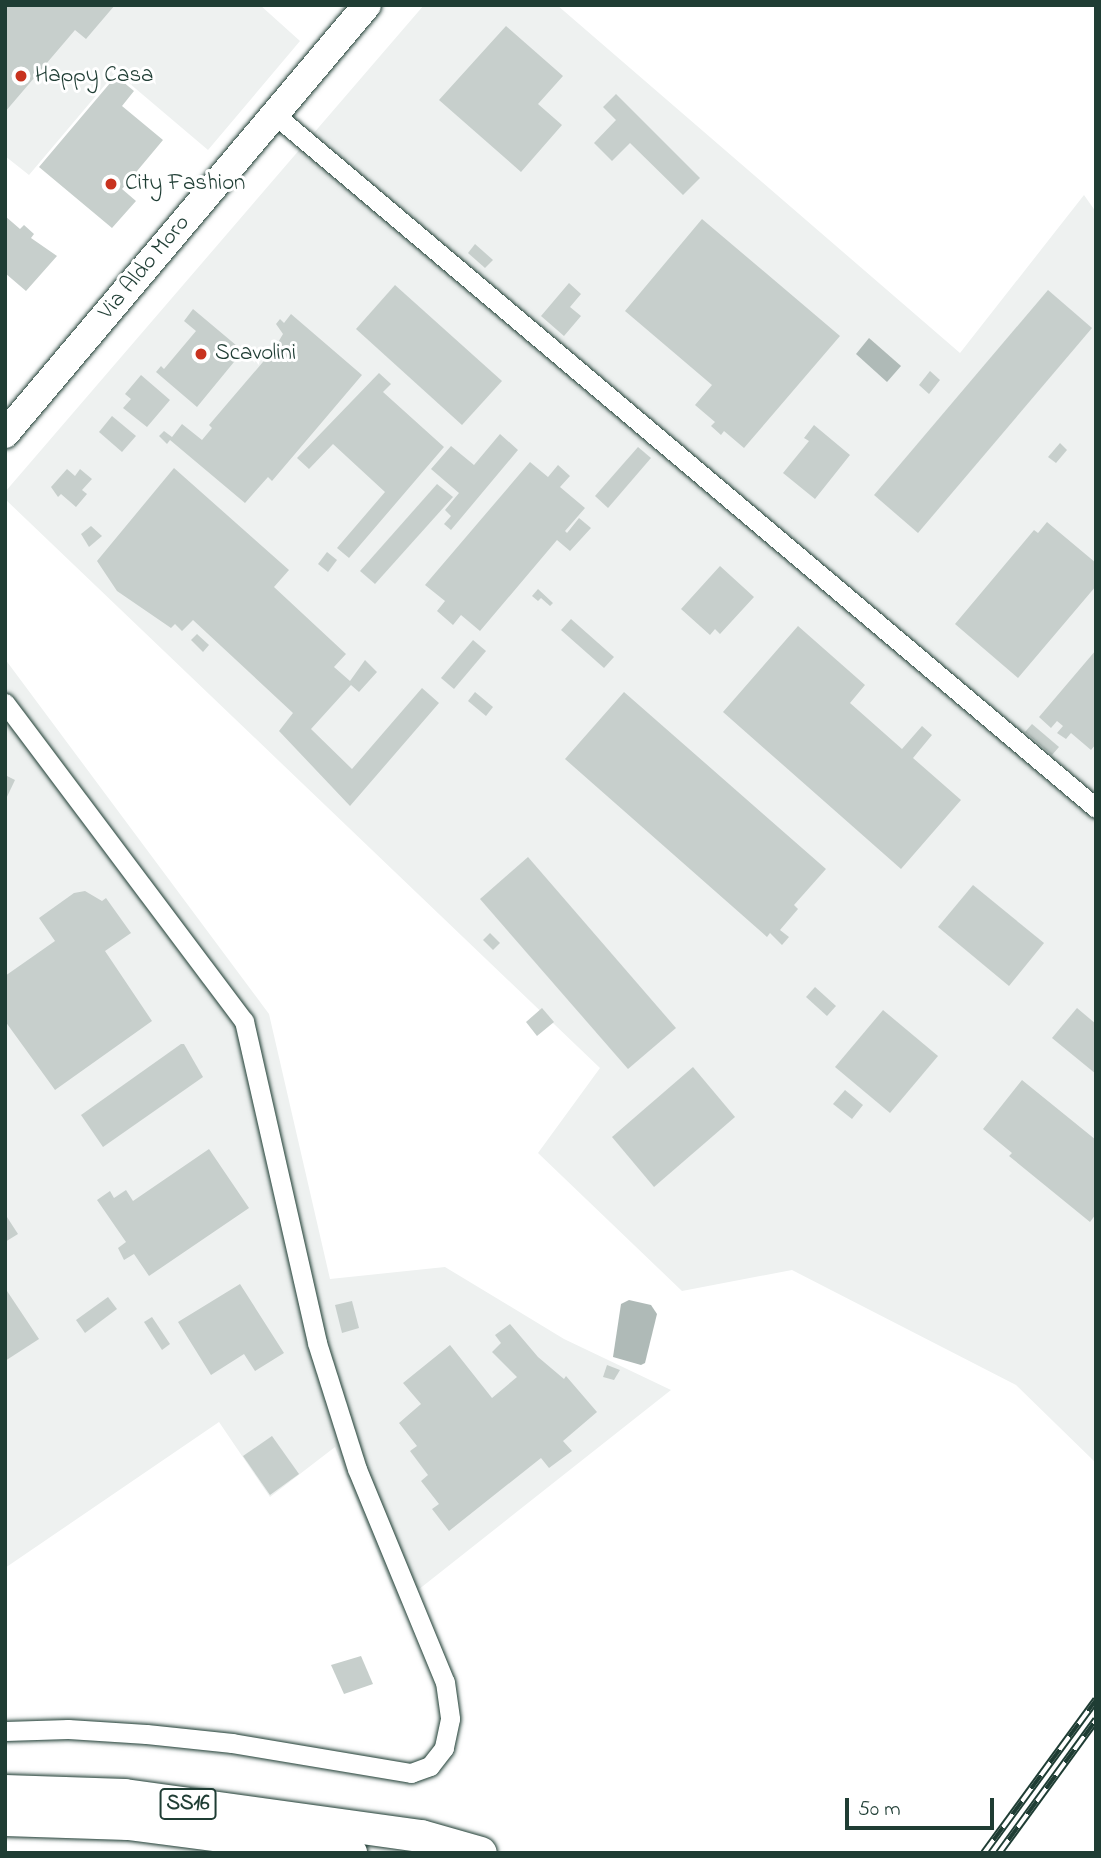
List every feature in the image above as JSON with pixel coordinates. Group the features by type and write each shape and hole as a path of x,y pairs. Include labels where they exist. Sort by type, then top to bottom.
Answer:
{"highway":[{"name":"SS16","path":"5,1791 125,1795 360,1841"},
{"name":"SS16","path":"5,1821 128,1824 360,1841 421,1836 481,1853"}],"main road":[{"name":"Via Aldo Moro","path":"5,434 367,5"}],"street":[{"path":"274,114 1096,808"},
{"path":"5,703 244,1021 317,1343 357,1469 445,1682 450,1719 444,1748 430,1766 411,1773 232,1743 146,1734 68,1729 5,1731"}],"shaded area":[{"path":"5,5 260,5 300,41 208,150 116,72 29,175 5,156"},
{"path":"424,5 557,5 960,353 1084,195 1096,212 1096,1463 1016,1385 792,1270 682,1291 538,1153 600,1068 5,499 5,492"},
{"path":"869,338 901,366 887,382 856,354"},
{"path":"5,659 269,1014 330,1279 445,1267 564,1339 671,1390 399,1605 335,1447 270,1497 219,1422 5,1568"},
{"path":"629,1300 651,1305 657,1314 645,1363 641,1365 613,1357 621,1304"}],"building":[{"name":"Happy Casa","path":"5,5 115,5 86,39 75,30 5,112"},
{"path":"506,26 563,76 538,104 562,125 521,172 439,100"},
{"path":"116,76 134,91 122,106 163,140 122,189 136,201 112,228 39,167"},
{"path":"616,94 700,178 683,195 630,143 612,161 594,143 616,120 603,107"},
{"path":"5,216 20,229 24,225 34,234 31,238 57,256 26,291 5,273"},
{"path":"702,219 840,336 744,448 724,431 721,435 711,426 715,422 695,405 712,385 625,311"},
{"path":"475,244 493,260 485,268 468,253"},
{"path":"569,283 581,294 570,307 581,316 564,336 541,316"},
{"path":"395,285 502,381 462,425 356,329"},
{"path":"1048,290 1092,328 918,533 874,495"},
{"path":"193,309 243,351 197,407 156,372 161,366 164,369 196,331 184,321"},
{"path":"291,314 362,375 272,481 268,477 245,503 170,440 167,444 159,436 164,431 172,437 182,424 202,440 212,428 209,425 274,349 283,334 276,324 280,319 284,323"},
{"path":"930,371 940,380 929,394 919,385"},
{"path":"379,373 391,384 383,392 444,447 349,558 337,548 385,492 333,444 309,469 297,458"},
{"path":"141,375 170,400 147,427 123,408 131,399 125,394"},
{"path":"112,416 136,436 122,452 99,432"},
{"path":"814,425 850,455 815,499 783,473 809,441 804,438"},
{"path":"500,434 518,450 451,530 444,524 451,516 445,510 459,493 431,469 451,446 474,465"},
{"path":"1060,443 1067,450 1056,463 1048,457"},
{"path":"638,447 651,458 608,508 595,496"},
{"path":"530,462 548,477 558,465 570,476 560,487 585,508 565,531 567,533 579,518 591,528 570,551 557,540 480,631 461,615 453,625 437,611 445,601 425,585"},
{"path":"174,468 289,570 274,587 346,654 334,667 350,681 365,660 377,672 359,692 351,685 311,729 352,769 422,688 439,703 350,806 279,731 293,713 193,620 182,631 175,624 171,628 117,591 97,561"},
{"path":"67,469 75,476 80,469 92,479 82,490 87,494 76,507 61,494 58,497 51,487"},
{"path":"437,484 453,497 375,584 360,571"},
{"path":"1047,522 1096,563 1096,586 1018,678 955,624 1034,530 1038,533"},
{"path":"91,526 102,536 89,547 81,534"},
{"path":"327,552 337,560 328,572 318,564"},
{"path":"720,566 754,597 720,634 715,629 710,635 681,609"},
{"path":"538,589 553,603 550,606 541,598 538,601 532,596"},
{"path":"571,619 614,657 604,668 561,630"},
{"path":"798,626 865,685 850,703 902,749 922,726 932,735 913,758 961,800 901,869 723,712"},
{"path":"197,634 209,645 203,652 191,640"},
{"path":"473,640 486,651 454,689 441,678"},
{"path":"1096,650 1096,744 1091,750 1071,733 1066,739 1057,733 1063,726 1057,721 1051,728 1039,717"},
{"path":"475,692 493,707 486,716 468,701"},
{"path":"624,692 826,869 794,905 798,909 780,930 789,937 782,945 770,933 767,937 565,759"},
{"path":"1032,724 1059,747 1052,755 1025,732"},
{"path":"5,775 15,780 5,801"},
{"path":"528,857 676,1028 628,1069 480,899"},
{"path":"973,885 1044,943 1009,986 938,927"},
{"path":"85,891 102,901 106,898 131,933 105,951 152,1021 55,1090 5,1021 5,976 55,941 39,918 74,893"},
{"path":"490,933 500,943 493,950 483,940"},
{"path":"815,987 836,1006 827,1016 806,997"},
{"path":"542,1008 554,1022 537,1036 526,1022"},
{"path":"1077,1008 1096,1024 1096,1074 1052,1038"},
{"path":"883,1010 938,1056 890,1113 835,1067"},
{"path":"184,1044 203,1077 103,1147 81,1115"},
{"path":"693,1067 735,1117 654,1187 612,1137"},
{"path":"1022,1080 1096,1140 1096,1214 1090,1222 1009,1156 1012,1153 983,1129"},
{"path":"845,1090 863,1105 852,1119 833,1104"},
{"path":"209,1149 249,1208 149,1276 134,1254 124,1260 118,1248 126,1242 97,1200 110,1191 114,1198 126,1190 133,1201"},
{"path":"5,1214 18,1234 5,1242"},
{"path":"240,1284 284,1353 255,1371 244,1354 211,1375 178,1322"},
{"path":"5,1288 39,1339 5,1361"},
{"path":"108,1297 117,1309 85,1333 76,1320"},
{"path":"352,1301 359,1328 342,1333 335,1305"},
{"path":"152,1317 170,1344 162,1350 144,1322"},
{"path":"510,1324 538,1357 564,1379 566,1376 597,1412 563,1441 572,1451 549,1468 541,1458 449,1531 432,1509 439,1504 421,1481 428,1475 410,1451 417,1446 399,1423 421,1404 403,1383 450,1345 492,1398 517,1377 492,1352 501,1343 495,1335"},
{"path":"607,1365 620,1370 614,1380 603,1377"},
{"path":"272,1436 299,1474 270,1495 243,1456"},
{"path":"361,1656 373,1684 344,1694 331,1665"}],"railway":[{"path":"984,1853 1096,1700"},
{"path":"999,1853 1096,1720"}],"place":[{"name":"Happy Casa","path":"21,76"},
{"name":"City Fashion","path":"111,184"},
{"name":"Scavolini","path":"201,354"}]}
